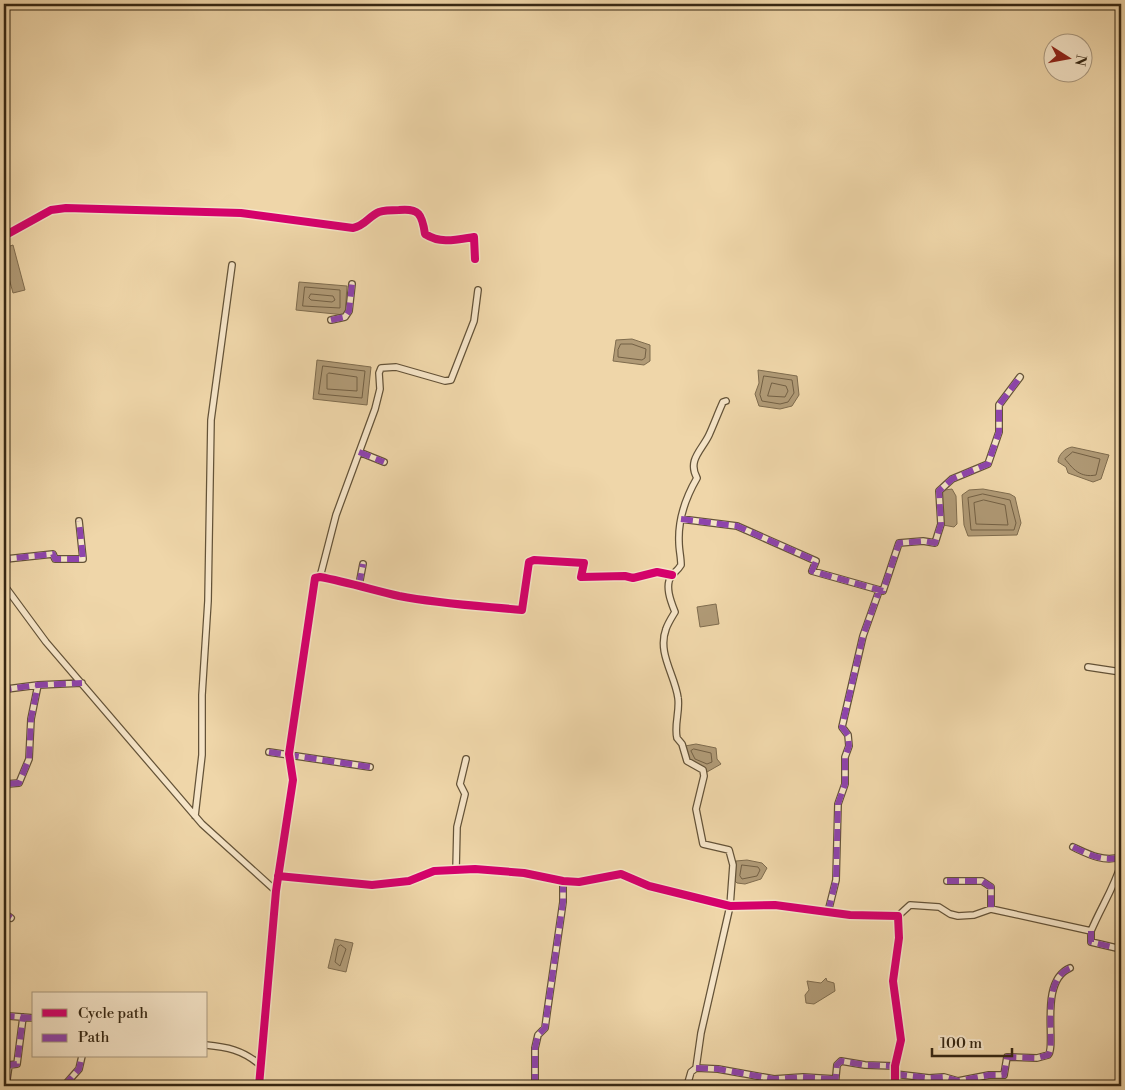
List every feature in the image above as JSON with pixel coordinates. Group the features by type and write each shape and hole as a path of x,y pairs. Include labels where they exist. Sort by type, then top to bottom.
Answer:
{"street":[{"path":"4,236 50,210 66,208 241,213 353,228 362,226 381,211 412,209 418,213 423,223 424,234 430,238 443,242 474,236 475,259"},
{"path":"195,816 202,755 202,695 208,601 212,420 232,265"},
{"path":"331,320 345,318 349,310 352,284"},
{"path":"320,577 336,515 377,403 380,389 379,373 382,368 396,367 445,381 451,380 474,321 478,290"},
{"path":"681,519 737,526 816,561 812,572 879,591 885,590 899,543 923,541 935,543 941,524 939,491 952,479 988,464 999,432 999,405 1020,377"},
{"path":"696,1068 701,1033 730,906 733,865 729,850 703,844 696,809 704,776 703,770 687,761 676,734 677,689 666,661 664,640 666,629 675,612 669,599 672,576 681,565 679,542 681,519 685,502 697,478 694,465 696,456 708,436 723,402 726,401"},
{"path":"359,452 384,462"},
{"path":"4,566 6,560 32,558 41,554 53,554 55,559 83,559 83,542 79,521"},
{"path":"259,1086 259,1064 276,891 293,780 289,754 315,578 320,577 359,584 398,596 440,603 522,610 529,562 534,560 584,563 581,576 625,576 633,578 657,572 672,576"},
{"path":"359,584 363,564"},
{"path":"4,585 46,642 195,816 276,891"},
{"path":"828,912 836,880 838,804 845,784 845,757 849,746 848,735 842,727 863,636 879,591"},
{"path":"1088,667 1121,672"},
{"path":"4,696 5,689 38,685 82,684"},
{"path":"4,799 7,784 19,783 29,758 31,719 38,685"},
{"path":"270,752 370,768"},
{"path":"456,870 457,827 465,794 460,784 466,759"},
{"path":"1074,847 1096,858 1114,859 1121,857"},
{"path":"1121,864 1113,889 1102,905 1091,931 1091,942 1121,949"},
{"path":"278,876 372,885 409,881 434,871 456,870 509,871 563,882 579,882 621,874 650,886 730,906 775,905 850,915 898,916 910,905 939,907 950,914 958,916 974,915 991,909 1091,931"},
{"path":"947,881 982,881 991,887 991,909"},
{"path":"535,1086 535,1048 538,1035 544,1028 548,1012 563,902 563,882"},
{"path":"4,913 11,918"},
{"path":"895,1086 895,1066 900,1040 893,981 899,938 898,916"},
{"path":"895,1074 965,1081 978,1076 1004,1075 1007,1057 1037,1058 1048,1055 1052,1049 1049,1020 1054,986 1058,976 1070,968"},
{"path":"4,1012 9,1016 32,1018"},
{"path":"6,1086 9,1065 16,1064 23,1017"},
{"path":"208,1045 232,1048 248,1055 259,1064"},
{"path":"64,1086 79,1069 82,1058"},
{"path":"835,1086 838,1065 841,1061 865,1065 895,1066"},
{"path":"687,1086 691,1072 696,1068 718,1069 774,1079 796,1077 835,1079"}],"water":[{"path":"13,245 25,290 13,293 4,260 4,248"},
{"path":"299,282 347,286 345,315 296,310"},
{"path":"632,339 650,345 650,361 644,365 613,361 616,340"},
{"path":"317,360 371,367 367,405 313,399"},
{"path":"758,370 797,376 799,395 792,406 780,409 759,406 755,394 759,383"},
{"path":"1072,447 1109,455 1101,479 1093,482 1068,473 1066,467 1058,462 1062,452"},
{"path":"952,489 956,496 957,524 954,527 943,525 942,493 945,490"},
{"path":"983,489 1010,494 1015,497 1021,523 1017,535 968,536 964,525 962,495 969,490"},
{"path":"716,604 719,624 700,627 697,607"},
{"path":"696,744 716,748 717,759 721,764 707,772 689,760 685,746"},
{"path":"747,860 762,863 767,868 761,879 745,884 737,883 735,881 736,861"},
{"path":"335,939 353,943 346,972 328,968"},
{"path":"826,978 827,981 834,983 835,991 814,1004 806,1003 805,995 809,990 807,981 821,983"}],"marked path":[{"path":"331,320 345,317 349,311 352,284"},
{"path":"681,519 737,526 816,561 812,571 883,591 899,543 923,541 935,543 941,524 939,491 952,479 988,464 999,432 999,405 1020,377"},
{"path":"359,452 384,462"},
{"path":"4,566 6,559 53,554 55,559 83,559 79,521"},
{"path":"359,585 363,564"},
{"path":"828,912 836,880 838,804 845,784 845,757 849,746 848,735 842,727 863,636 879,591"},
{"path":"4,799 7,784 19,783 29,759 31,719 38,685 82,683"},
{"path":"4,696 7,689 38,685"},
{"path":"269,752 370,767"},
{"path":"1073,847 1102,858 1121,857"},
{"path":"535,1086 535,1048 538,1035 545,1028 563,902 563,881"},
{"path":"947,881 982,881 991,887 991,909"},
{"path":"4,913 11,918"},
{"path":"1091,931 1091,942 1121,949"},
{"path":"895,1074 929,1078 944,1077 958,1081 989,1075 1004,1075 1007,1057 1037,1058 1048,1055 1051,1040 1051,999 1054,986 1060,975 1070,968"},
{"path":"4,1012 9,1016 32,1018"},
{"path":"6,1086 9,1065 17,1064 23,1017"},
{"path":"64,1086 79,1069 82,1058"},
{"path":"835,1086 837,1065 841,1061 865,1065 895,1066"},
{"path":"696,1068 718,1069 774,1079 803,1077 835,1079"}],"cycle path":[{"path":"4,236 51,210 66,208 241,213 353,228 361,225 379,212 411,210 421,217 425,234 431,237 443,240 474,237 475,259"},
{"path":"259,1086 276,891 293,780 289,754 315,578 330,579 414,599 522,610 529,562 534,560 584,563 581,577 625,576 633,578 657,572 672,575"},
{"path":"278,876 372,885 409,881 434,871 475,869 524,873 563,881 579,882 621,874 649,886 730,906 775,905 850,915 898,916 899,938 893,981 901,1040 895,1066 895,1086"}]}
